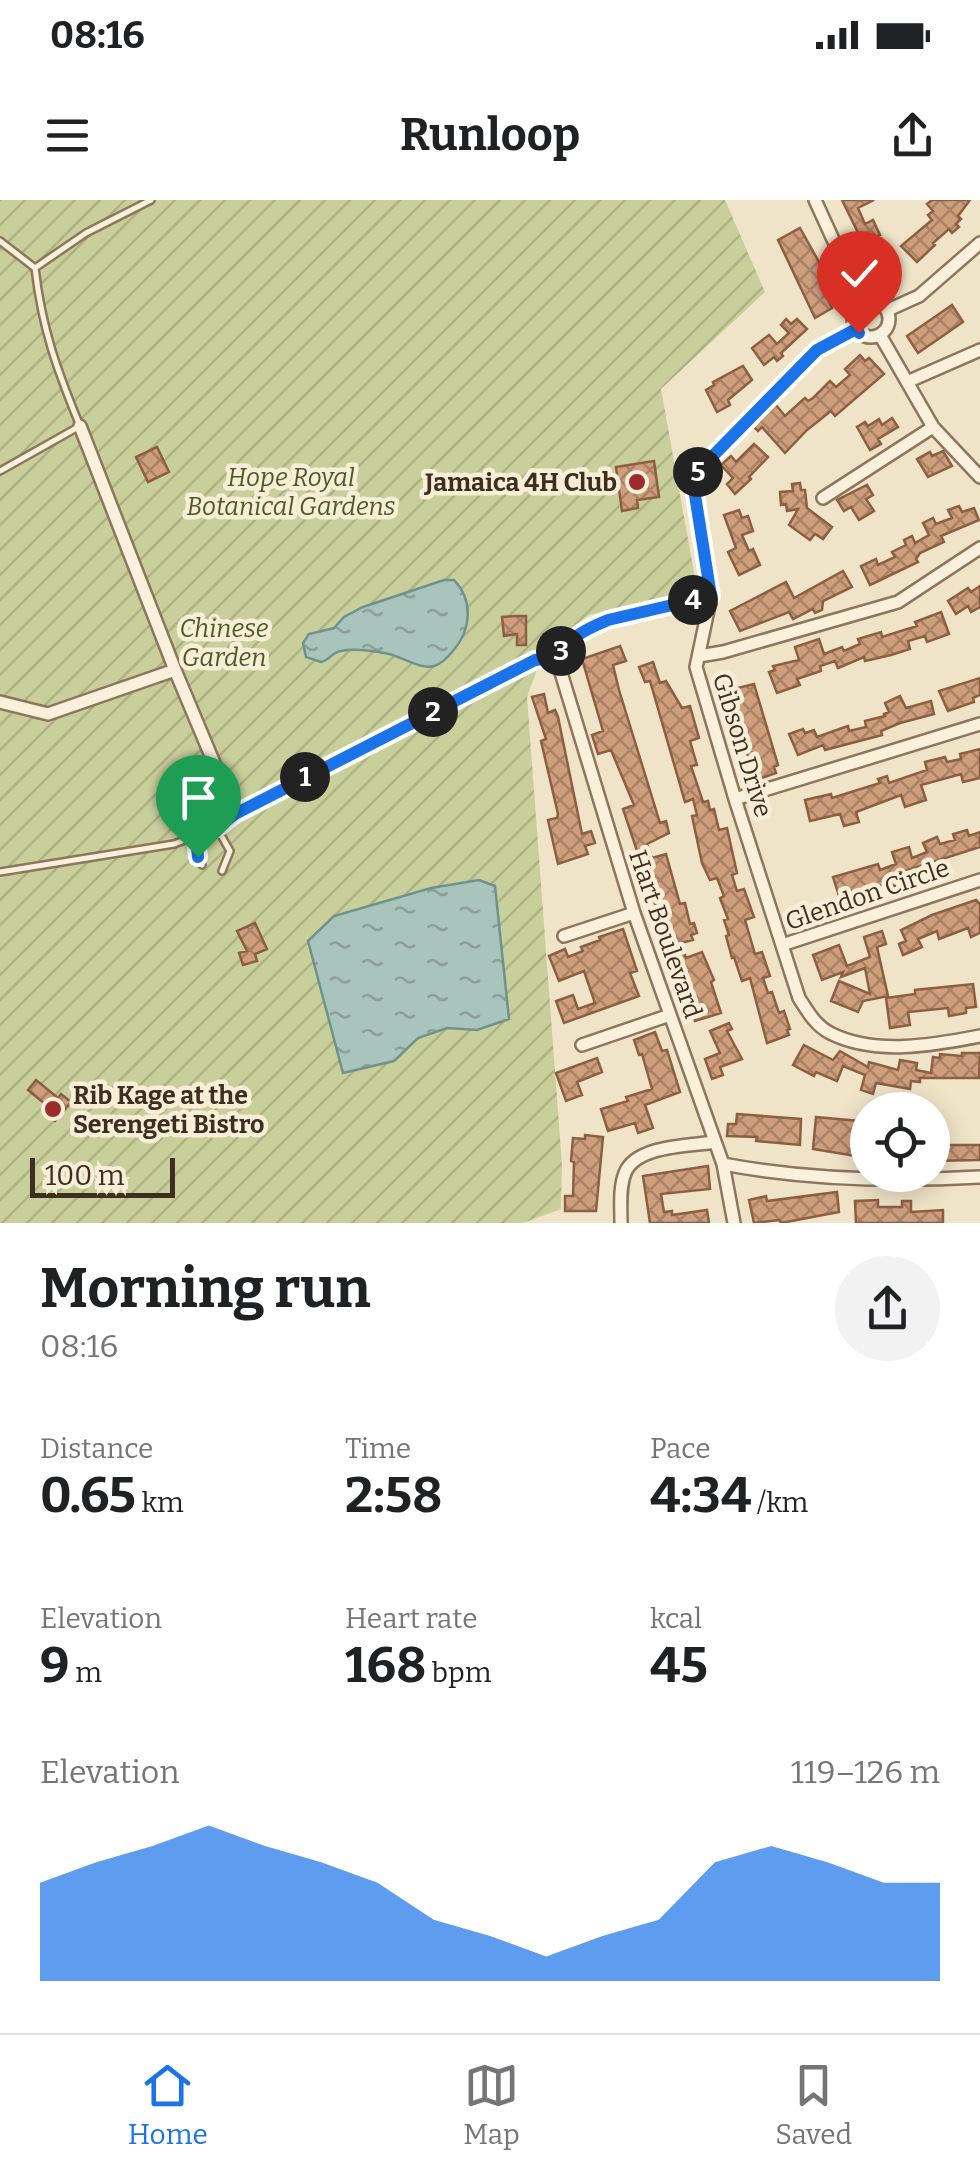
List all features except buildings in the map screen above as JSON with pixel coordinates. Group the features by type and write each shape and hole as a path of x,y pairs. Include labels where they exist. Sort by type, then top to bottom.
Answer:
{"street":[{"path":"815,200 862,303"},
{"path":"888,310 920,296 980,243"},
{"path":"874,300 888,310 890,322 880,336 869,338 856,329 853,318 862,303 874,300"},
{"name":"Gibson Drive","path":"782,945 696,667 711,596 694,482 698,471 817,350 856,329"},
{"path":"880,336 933,427 980,477"},
{"path":"907,382 980,350"},
{"path":"80,426 235,814"},
{"path":"823,498 933,427"},
{"path":"699,656 740,648 898,602 980,548"},
{"path":"559,657 566,644 608,620 711,596"},
{"name":"Hart Boulevard","path":"559,657 634,913 723,1164 734,1223"},
{"path":"0,702 48,714 175,670"},
{"path":"734,799 980,724"},
{"name":"Glendon Circle","path":"980,880 782,945 799,998 813,1021 831,1034 867,1043 925,1046 980,1036"},
{"path":"564,936 634,913"},
{"path":"582,1045 670,1014"},
{"path":"620,1223 623,1180 626,1169 635,1160 646,1154 715,1142"},
{"path":"723,1164 769,1172 895,1182 980,1177"}],"lane":[{"path":"35,268 86,233 150,200"},
{"path":"0,241 35,268 45,332 80,426 0,471"},
{"path":"0,872 174,844 217,828 235,814 535,660 559,657"},
{"path":"217,828 230,851 222,871"},
{"path":"196,836 202,865"}],"green space":[{"name":"Hope Royal Botanical Gardens","path":"0,200 725,200 765,292 661,389 697,589 589,615 534,656 538,667 527,697 562,1165 561,1209 523,1223 0,1223"}],"water":[{"path":"454,580 460,588 468,616 459,643 440,664 423,666 389,654 358,650 338,652 321,662 306,657 303,643 309,634 334,628 344,617 363,607"},
{"path":"479,880 495,886 509,1019 477,1030 447,1028 418,1038 394,1061 343,1073 308,941 334,916 431,888"}],"place":[{"name":"Jamaica 4H Club","path":"637,482"},
{"name":"Rib Kage at the Serengeti Bistro","path":"53,1109"}],"route":[{"path":"198,857 196,836 535,660 559,657 566,644 592,626 711,596 695,495 698,471 817,350 856,329 859,333"}],"park label":[{"name":"Chinese Garden","path":"224,642"}]}
